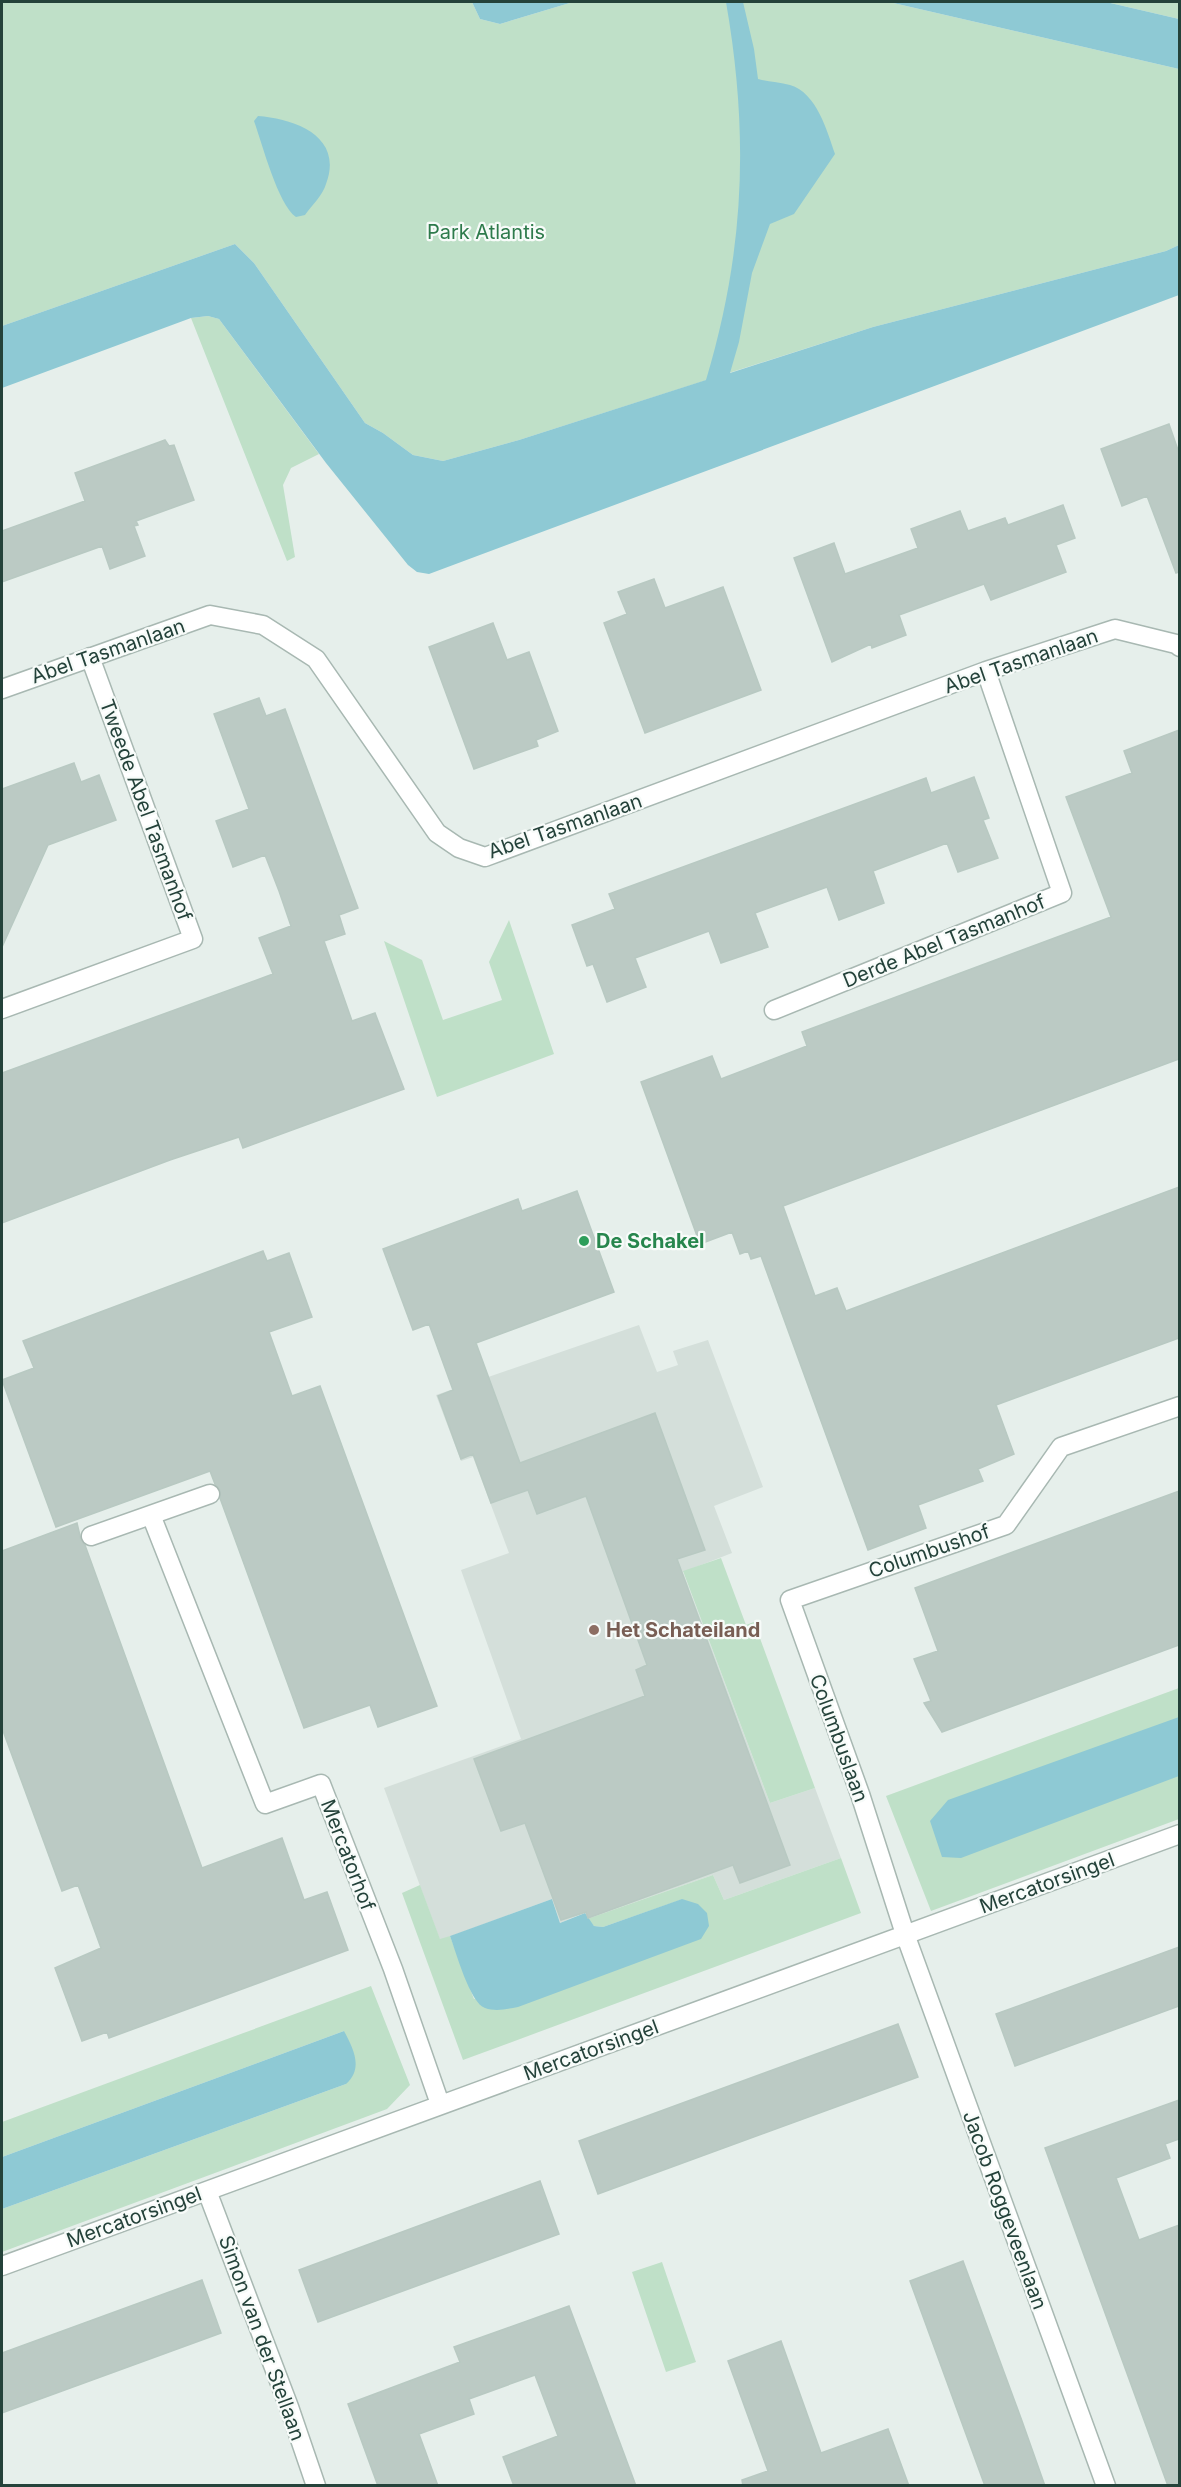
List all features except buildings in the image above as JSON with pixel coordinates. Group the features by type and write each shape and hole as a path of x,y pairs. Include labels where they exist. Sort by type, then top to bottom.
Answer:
{"street":[{"name":"Abel Tasmanlaan","path":"2,689 210,615 262,625 316,659 437,833 459,848 485,857 986,671 1115,629 1176,644 1179,647"},
{"name":"Tweede Abel Tasmanhof","path":"2,1009 194,939 90,657"},
{"name":"Derde Abel Tasmanhof","path":"774,1010 1062,893 986,671"},
{"name":"Columbushof","path":"848,1579 1006,1525 1061,1447 1179,1406"},
{"path":"91,1536 210,1494"},
{"name":"Mercatorhof","path":"151,1515 265,1804 321,1784 393,1969 440,2104"},
{"name":"Columbuslaan","path":"848,1579 790,1600 860,1794 905,1935"},
{"name":"Mercatorsingel","path":"2,2266 1179,1834"},
{"name":"Jacob Roggeveenlaan","path":"905,1935 1106,2486"},
{"name":"Simon van der Stellaan","path":"207,2191 289,2407 316,2486"}],"shaded area":[{"name":"Het Schateiland","path":"639,1325 657,1372 678,1365 673,1351 708,1340 763,1487 714,1506 732,1553 683,1572 770,1803 815,1788 841,1858 724,1900 713,1875 587,1919 584,1913 560,1923 552,1899 440,1940 384,1788 521,1739 461,1570 509,1553 473,1457 461,1461 436,1395"}],"green space":[{"name":"Park Atlantis","path":"2,2 472,2 480,19 500,24 573,2 889,2 1179,69 1179,245 1166,251 873,327 519,440 443,461 413,455 365,423 254,263 235,244 2,326"},
{"path":"1106,2 1179,2 1179,19"},
{"path":"208,316 219,319 319,454 291,468 283,485 295,557 287,561 191,318"},
{"path":"509,920 554,1054 437,1097 384,941 422,960 443,1020 502,1000 489,962"},
{"path":"721,1558 746,1625 754,1622 815,1788 770,1803 683,1571"},
{"path":"1179,1688 1179,1819 931,1911 886,1796"},
{"path":"841,1858 861,1913 463,2060 402,1893 420,1885 440,1939 450,1936 474,1999 683,1899 603,1927 594,1926 587,1919 713,1875 724,1900"},
{"path":"371,1986 410,2085 387,2109 2,2252 2,2209 346,2084 344,2031 2,2157 2,2122"},
{"path":"662,2262 696,2362 666,2372 632,2272"}],"water":[{"path":"472,2 573,2 500,24 480,19"},
{"path":"726,2 743,2 754,49 758,79 790,85 807,96 820,114 835,154 794,214 770,224 752,273 739,342 730,373 873,327 1166,251 1179,245 1179,295 429,574 417,572 408,565 326,463 219,319 208,316 191,318 2,388 2,326 235,244 254,263 365,423 413,455 443,461 519,440 706,380 729,285 736,238 739,192 738,98"},
{"path":"889,2 1106,2 1179,19 1179,69"},
{"path":"258,116 301,126 322,142 328,154 330,167 325,188 305,215 296,217 283,200 271,173 254,121"},
{"path":"1179,1717 1179,1776 961,1858 942,1857 930,1821 948,1800"},
{"path":"552,1899 560,1923 585,1913 594,1926 603,1927 682,1899 698,1904 707,1913 709,1926 701,1939 518,2007 497,2010 485,2008 479,2004 469,1987 450,1936"},
{"path":"344,2031 353,2051 356,2065 355,2071 346,2084 2,2209 2,2157"}],"place":[{"name":"De Schakel","path":"584,1241"},
{"name":"Het Schateiland","path":"594,1630"}]}
